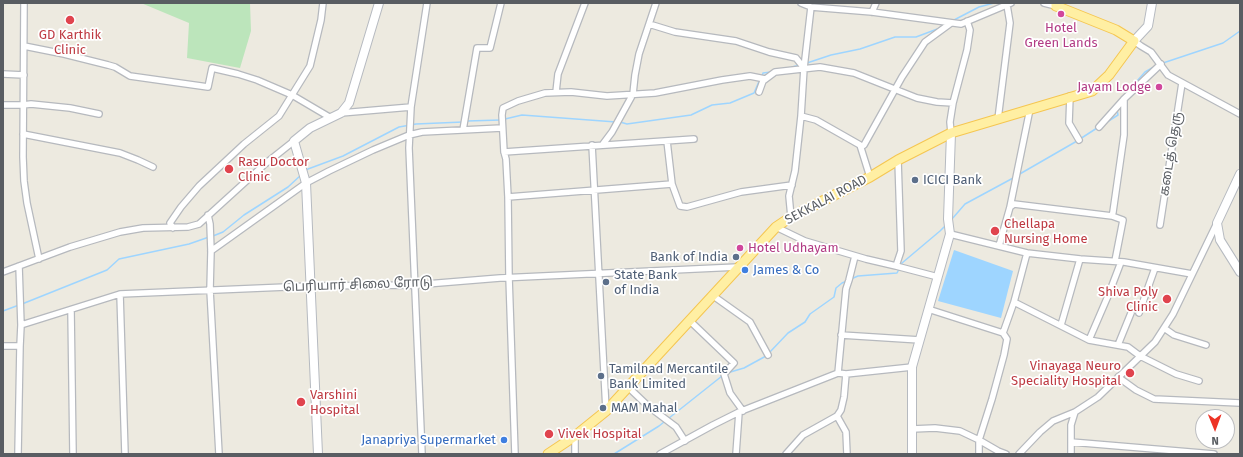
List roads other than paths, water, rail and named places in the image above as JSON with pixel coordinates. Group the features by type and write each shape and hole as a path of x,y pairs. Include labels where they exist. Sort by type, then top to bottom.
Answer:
{"main road":[{"path":"1056,4 1116,30 1134,41"},
{"name":"SEKKALAI ROAD","path":"548,454 575,436 606,411 776,227 791,217 870,177 898,160 951,133 1070,96 1092,91 1109,76 1134,41"}],"street":[{"path":"24,3 24,134 22,157 27,203 39,259"},
{"path":"173,228 170,223 181,207 199,186 244,144 279,116 310,66 322,20 323,3"},
{"path":"341,113 348,103 379,3"},
{"path":"422,454 409,135 411,107 427,3"},
{"path":"463,130 476,48 490,48 501,3"},
{"path":"556,92 558,74 585,3"},
{"path":"603,144 612,132 633,94 639,54 656,3"},
{"path":"801,3 811,7 872,12 961,24 1009,4 1010,23 998,119"},
{"path":"872,12 876,3"},
{"path":"1044,3 1056,4"},
{"path":"1152,3 1148,26 1134,41 1151,52 1168,75 1240,114"},
{"path":"791,217 789,196 795,170 811,7"},
{"path":"912,454 912,367 950,234 950,122 953,103 968,50 970,30 968,21"},
{"path":"861,147 864,145 895,89 925,42 951,23"},
{"path":"649,24 675,32 736,41 769,52 796,58 804,68"},
{"path":"24,46 64,54 108,66 130,76 208,87 212,68 238,74 257,80 292,95 331,118"},
{"path":"1099,127 1124,99 1161,64"},
{"path":"759,92 763,81 775,72 820,67 854,73 917,98 937,102 953,103"},
{"path":"3,74 24,75"},
{"path":"515,454 508,197 506,159 502,127 503,108 518,101 545,92 571,92 607,96 655,94 722,80 750,76 765,79"},
{"name":"கடைத் தெரு","path":"1160,225 1182,83"},
{"path":"1070,96 1069,123 1079,140"},
{"path":"1112,216 1124,135 1124,99"},
{"path":"3,104 31,104 70,108 99,114"},
{"path":"3,272 70,247 120,232 143,228 188,227 199,224 265,164 310,128 341,113 411,107"},
{"path":"999,246 1010,207 1030,109"},
{"path":"801,116 816,120 860,145 870,177"},
{"path":"211,251 306,183 373,150 409,135 422,132 502,127"},
{"path":"24,134 120,153 153,167"},
{"path":"504,152 662,140 667,141 672,139 694,139"},
{"path":"294,141 306,183 318,454"},
{"path":"667,141 672,184 680,206 687,207 741,192 792,185"},
{"path":"592,145 600,274 606,411"},
{"path":"896,266 901,251 898,160"},
{"path":"1019,454 1040,432 1053,422 1075,412 1098,397 1155,342 1173,314 1240,174"},
{"path":"508,197 672,184"},
{"path":"1010,207 1014,204 1112,216 1123,220 1118,262 1108,296 1089,340"},
{"path":"208,215 210,224 210,290 219,454"},
{"path":"1217,223 1220,240 1240,272"},
{"path":"776,227 805,241 855,256 938,277"},
{"path":"950,234 1027,253 1118,262 1192,274"},
{"path":"1003,333 1014,302 1027,253"},
{"path":"838,373 846,289 855,256"},
{"path":"1061,326 1080,259"},
{"path":"18,454 21,325 19,266"},
{"name":"பெரியார் சிலை ரோடு","path":"21,325 120,294 310,286 414,285 509,277 738,267"},
{"path":"1139,313 1155,268"},
{"path":"120,294 125,454"},
{"path":"712,295 750,322 768,355"},
{"path":"1014,302 1089,340 1128,347 1140,356 1176,374 1199,381"},
{"path":"928,309 1003,333 1006,339 1004,355 979,440 979,454"},
{"path":"71,310 72,454"},
{"path":"1118,345 1131,313"},
{"path":"689,320 734,363 724,374 730,393 741,411 736,454"},
{"path":"1164,328 1174,335 1206,345"},
{"path":"841,335 920,340"},
{"path":"3,346 20,346"},
{"path":"660,454 741,411 838,373 846,374 912,367"},
{"path":"786,454 803,435 837,416 841,410 844,397 846,374"},
{"path":"1118,377 1136,390 1154,399 1240,403"},
{"path":"628,387 648,406 676,427 685,441"},
{"path":"1071,454 1071,426 1075,412"},
{"path":"837,416 846,432 847,454"},
{"path":"912,429 935,428 960,431 1006,454"},
{"path":"575,436 576,454"},
{"path":"1071,442 1158,452 1214,454"}],"water":[{"path":"954,250 1013,271 1001,318 938,301"}],"waterway":[{"path":"954,20 979,7 994,3"},
{"path":"807,63 831,55 860,49 895,37 916,37 940,28"},
{"path":"1163,63 1223,43 1240,31"},
{"path":"792,67 800,65"},
{"path":"1129,90 1145,72 1152,68"},
{"path":"762,76 763,73 771,72"},
{"path":"620,122 627,124 691,115 712,105 730,103 754,93 760,79"},
{"path":"1107,122 1118,115 1117,110"},
{"path":"505,119 522,115 616,122"},
{"path":"467,121 501,120"},
{"path":"305,171 343,156 399,127 416,124 463,122"},
{"path":"1080,139 1097,128"},
{"path":"1018,175 1077,141"},
{"path":"213,236 223,232 244,215 288,187 301,175"},
{"path":"952,219 965,204 1015,177"},
{"path":"901,266 902,263 945,226"},
{"path":"22,304 107,270 119,259 189,244 209,237"},
{"path":"851,279 858,276 897,273 899,269"},
{"path":"769,353 788,333 805,322 810,314 834,297 836,288 847,281"},
{"path":"3,311 19,305"},
{"path":"727,373 744,368 766,356"},
{"path":"614,454 659,426 722,376"}],"place":[{"name":"Hotel Green Lands","path":"1061,14"},
{"name":"GD Karthik Clinic","path":"70,20"},
{"name":"Jayam Lodge","path":"1159,87"},
{"name":"Rasu Doctor Clinic","path":"229,169"},
{"name":"ICICI Bank","path":"915,180"},
{"name":"Chellapa Nursing Home","path":"995,231"},
{"name":"Hotel Udhayam","path":"740,248"},
{"name":"Bank of India","path":"736,257"},
{"name":"James & Co","path":"745,270"},
{"name":"State Bank of India","path":"606,282"},
{"name":"Shiva Poly Clinic","path":"1167,299"},
{"name":"Vinayaga Neuro Speciality Hospital","path":"1130,373"},
{"name":"Tamilnad Mercantile Bank Limited","path":"601,376"},
{"name":"Varshini Hospital","path":"301,402"},
{"name":"MAM Mahal","path":"603,408"},
{"name":"Vivek Hospital","path":"549,434"},
{"name":"Janapriya Supermarket","path":"504,440"}]}
